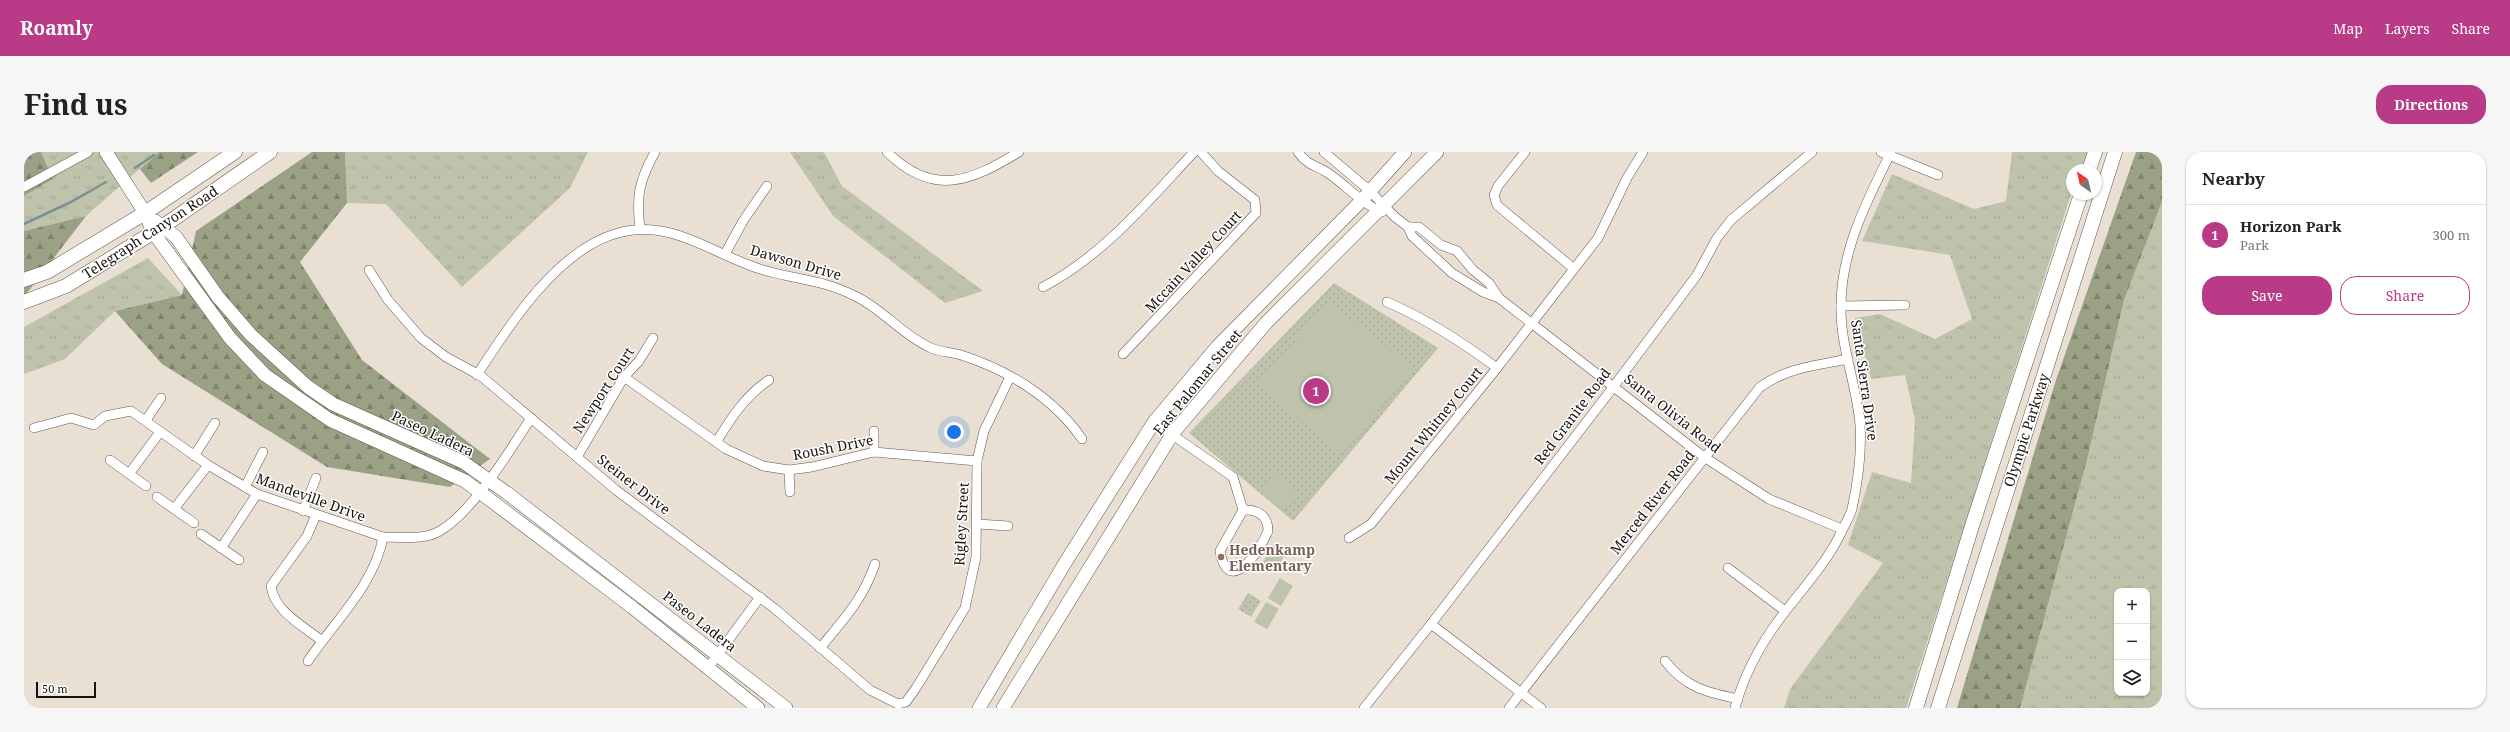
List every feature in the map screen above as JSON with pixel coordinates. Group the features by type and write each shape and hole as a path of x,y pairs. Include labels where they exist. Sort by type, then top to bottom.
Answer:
{"main road":[{"name":"Paseo Ladera","path":"106,152 145,213 158,229 230,338 265,375 330,420 465,481 480,491 758,708"},
{"name":"Telegraph Canyon Road","path":"24,280 47,272 145,213 235,152"},
{"name":"Telegraph Canyon Road","path":"24,302 66,286 158,229 270,152"},
{"name":"East Palomar Street","path":"979,708 1065,563 1154,422 1242,320 1366,196 1405,152"},
{"name":"East Palomar Street","path":"1003,708 1173,433 1266,323 1437,152"},
{"path":"2091,164 2095,152"},
{"name":"Olympic Parkway","path":"1938,708 2115,152"},
{"name":"Olympic Parkway","path":"1916,708 1972,526 2079,200"},
{"name":"Paseo Ladera","path":"158,229 176,237 218,297 251,335 308,387 333,404 463,462 786,708"}],"street":[{"path":"24,187 88,152"},
{"path":"640,228 637,201 642,175 655,152"},
{"path":"887,152 901,164 917,173 934,179 952,180 973,177 1019,152"},
{"path":"1043,287 1066,275 1111,239 1194,152"},
{"name":"Mccain Valley Court","path":"1123,354 1256,213 1255,200 1218,171 1200,152"},
{"name":"Santa Olivia Road","path":"1298,152 1316,169 1327,172 1366,196 1408,227 1412,236 1452,273 1483,292 1499,298"},
{"name":"Santa Olivia Road","path":"1324,152 1366,196"},
{"path":"1525,152 1498,186 1494,195 1497,204 1573,268"},
{"name":"Mount Whitney Court","path":"1349,538 1371,524 1497,368 1573,268 1598,238 1627,178 1643,152"},
{"name":"Red Granite Road","path":"1364,708 1431,624 1613,386 1697,274 1718,238 1731,220 1812,152"},
{"path":"1887,153 1938,175"},
{"name":"Santa Sierra Drive","path":"1737,704 1744,677 1759,649 1785,611 1824,564 1851,511 1861,451 1860,424 1840,306 1842,280 1855,228 1887,153"},
{"path":"725,254 743,220 767,186"},
{"name":"Santa Olivia Road","path":"1408,227 1419,227 1441,245 1457,251 1473,270 1488,283 1499,298 1704,457 1770,499 1842,529"},
{"name":"Dawson Drive","path":"477,375 511,322 551,276 595,242 617,233 640,228 684,235 752,266 782,275 833,285 860,298 929,348 960,355 1010,377 1037,394 1059,411 1082,439"},
{"name":"Steiner Drive","path":"369,270 388,300 421,338 446,357 477,375 531,418 616,490 760,597 870,690 898,704"},
{"path":"1387,302 1414,314 1451,335 1497,368"},
{"path":"1840,306 1905,305"},
{"name":"Newport Court","path":"578,457 624,377 639,361 653,338"},
{"name":"Merced River Road","path":"1509,708 1760,387 1778,375 1848,360"},
{"name":"Roush Drive","path":"624,377 726,449 763,466 789,470 833,463 874,452 977,460"},
{"name":"Rigley Street","path":"898,704 906,702 916,688 965,608 976,557 978,524 977,460 984,431 1010,377"},
{"path":"716,441 732,416 756,389 770,380"},
{"path":"146,420 162,398"},
{"name":"Mandeville Drive","path":"34,428 71,418 94,425 105,416 131,411 146,420 160,432 179,443 194,456 257,494 303,511 383,537 426,536 438,533 457,518 489,481 531,418"},
{"path":"1154,422 1173,433 1233,477 1243,510 1220,551 1222,564 1228,570 1240,570 1246,566 1268,531 1265,518 1261,514 1253,510 1243,510"},
{"path":"194,456 215,423"},
{"path":"874,431 874,452"},
{"path":"129,474 160,432"},
{"path":"245,487 263,452"},
{"path":"110,460 146,486"},
{"path":"174,509 208,465"},
{"path":"789,470 790,492"},
{"path":"303,511 316,478"},
{"path":"221,548 257,494"},
{"path":"157,497 194,523"},
{"path":"316,515 308,536 271,586 272,596 278,606 322,641"},
{"path":"978,524 1008,526"},
{"path":"202,534 239,560"},
{"path":"308,661 370,575 380,557 383,537"},
{"path":"820,648 855,606 866,590 875,564"},
{"path":"1728,568 1785,611"},
{"path":"708,668 760,597"},
{"path":"1431,624 1541,708"},
{"path":"1665,661 1676,676 1696,688 1737,704"}],"green space":[{"path":"35,152 41,152 53,179 24,196 24,158"},
{"path":"41,152 159,152 86,216 24,231 24,196 53,179"},
{"path":"159,152 198,152 151,183 140,169"},
{"path":"312,152 345,152 347,203 300,262 362,360 490,459 450,487 327,467 162,364 115,311 182,295 196,231"},
{"path":"345,152 588,152 570,188 462,287 386,204 347,203"},
{"path":"790,152 824,152 842,186 983,291 945,303 833,216"},
{"path":"2012,152 2088,152 2083,164 2066,164 2066,200 2069,200 1906,708 1784,708 1790,689 1883,563 1848,545 1872,472 1911,483 1915,420 1905,375 1871,379 1855,318 1880,314 1935,339 1972,319 1950,255 1862,241 1892,174 1974,209 2006,201"},
{"path":"2136,152 2162,152 2162,202 2124,300 2088,456 2020,708 1957,708 2056,380"},
{"path":"2162,202 2162,708 2020,708 2088,456 2124,300"},
{"path":"86,216 24,297 24,231"},
{"path":"148,258 182,295 115,311 65,359 24,374 24,327"},
{"path":"1334,283 1438,348 1293,521 1189,433"},
{"path":"1329,302 1414,368 1341,453 1261,389 1259,382"},
{"path":"1274,473 1297,491 1284,508 1260,490"},
{"path":"1275,542 1288,550 1275,570 1263,562"},
{"path":"1280,578 1293,586 1281,606 1268,598"},
{"path":"1248,593 1261,601 1251,617 1238,609"},
{"path":"1266,602 1279,609 1267,629 1254,622"}],"waterway":[{"path":"135,168 154,155"},
{"path":"24,224 71,202 106,182"}],"place":[{"name":"Horizon Park","path":"1316,391"},
{"name":"Hedenkamp Elementary","path":"1221,557"}]}
